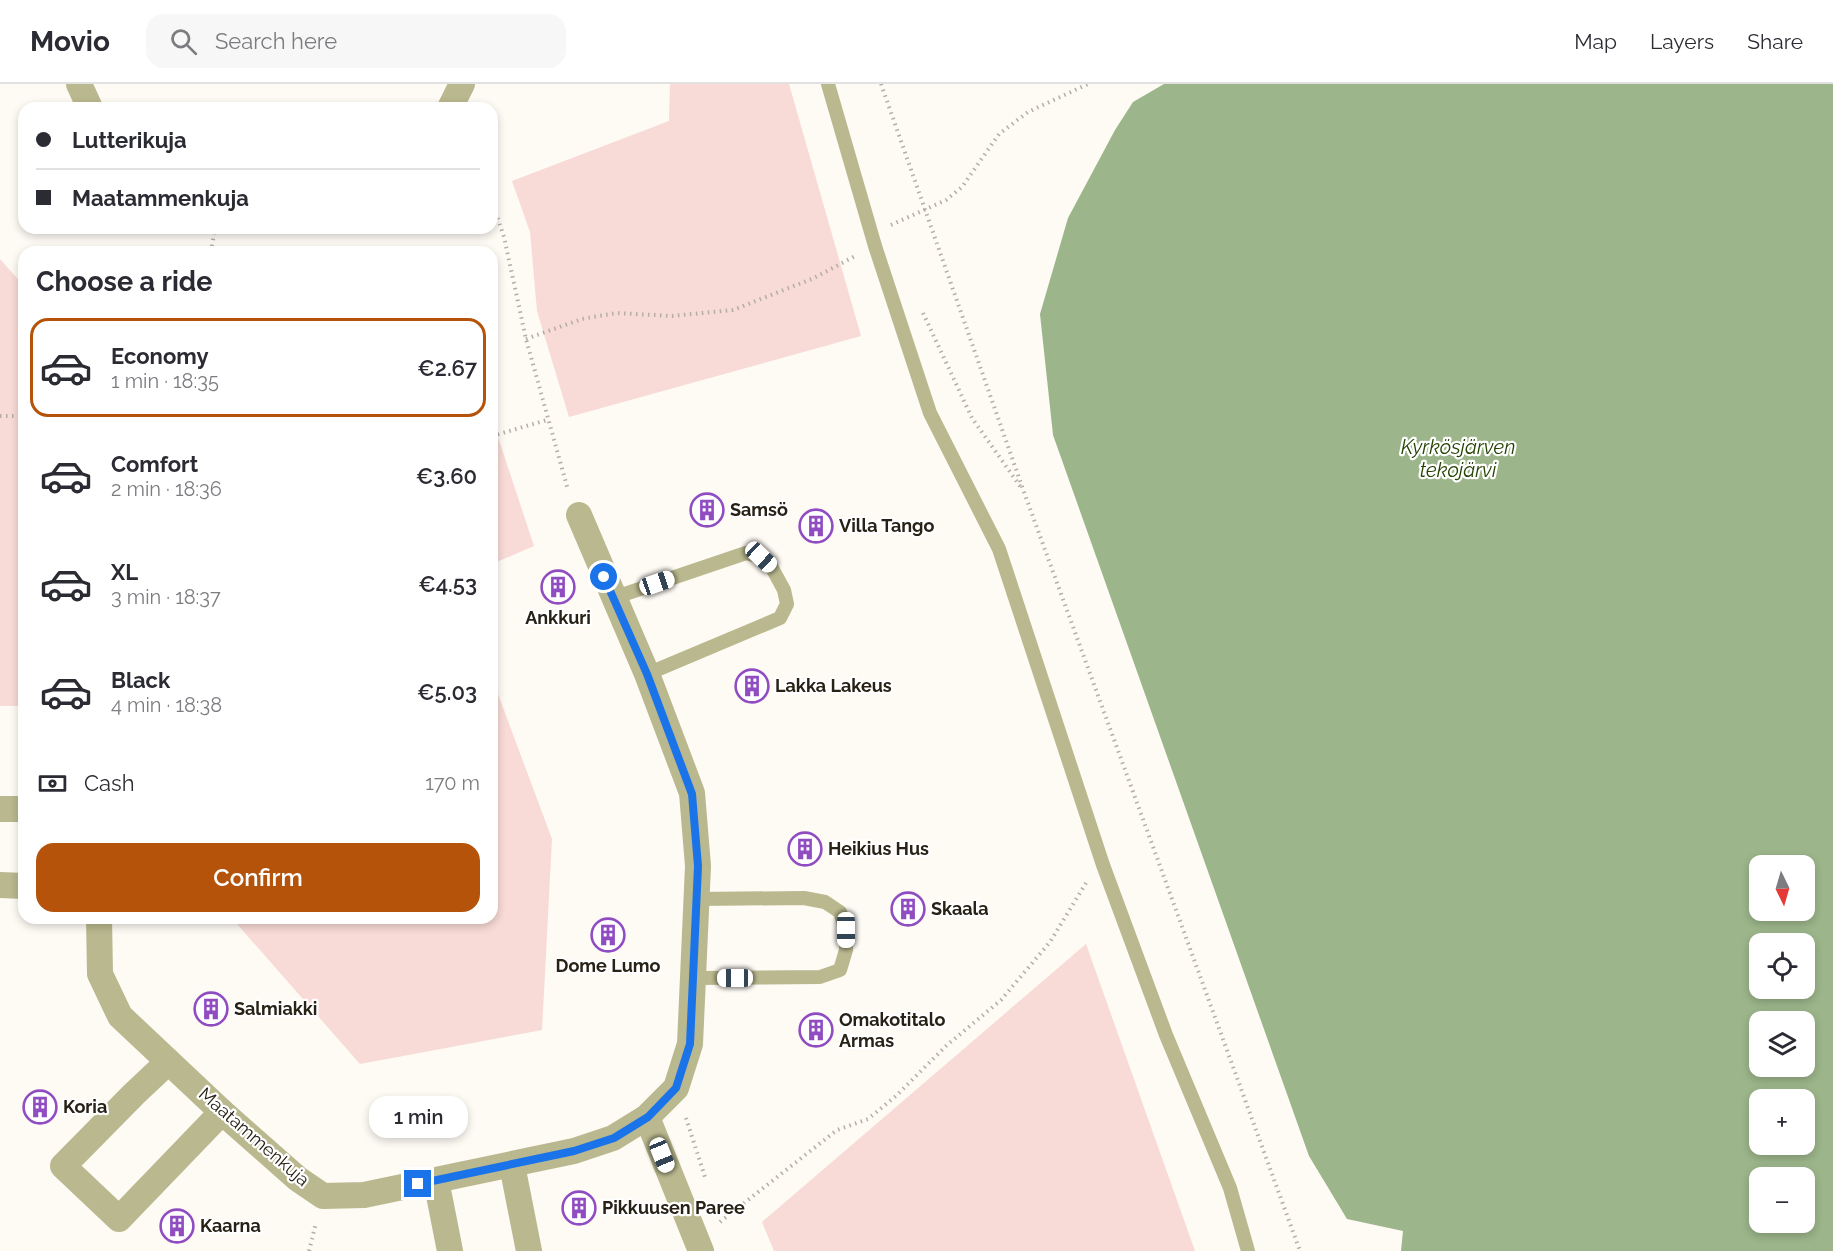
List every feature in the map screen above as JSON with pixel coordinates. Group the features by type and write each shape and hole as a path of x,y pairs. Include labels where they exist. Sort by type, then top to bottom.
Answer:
{"street":[{"path":"79,84 87,102"},
{"path":"453,102 462,84"},
{"path":"579,515 647,674 692,794 698,866 690,1044 676,1088"},
{"path":"0,809 18,809"},
{"path":"0,885 18,886"},
{"name":"Maatammenkuja","path":"99,924 100,974 120,1016 222,1112 298,1179 323,1196 364,1195 574,1151 614,1138 648,1117 676,1088"},
{"path":"168,1062 63,1166 119,1219 222,1112"},
{"path":"648,1117 701,1251"},
{"path":"512,1165 529,1251"},
{"path":"436,1180 450,1251"}],"lane":[{"path":"828,84 873,240 930,413 999,549 1103,865 1166,1035 1230,1188 1248,1251"},
{"path":"613,597 746,553 761,557 772,568 784,590 787,603 780,618 647,674"},
{"path":"693,978 819,977 840,970 846,950 846,930 840,912 825,902 804,898 697,899"}],"path":[{"path":"881,84 1024,492 1300,1251"},
{"path":"526,339 582,319 616,313 672,315 733,310 814,278 924,209 946,200 962,187 999,134 1028,112 1088,84"},
{"path":"498,219 547,420 566,485 579,515"},
{"path":"920,309 927,319 972,418 1024,492"},
{"path":"0,416 18,416"},
{"path":"498,434 547,420"},
{"path":"719,1222 837,1130 868,1119 896,1096 946,1046 1001,1000 1050,942 1083,886 1103,865"},
{"path":"676,1088 705,1178"},
{"path":"716,1211 723,1232"}],"shaded area":[{"path":"670,84 789,84 861,336 569,417 537,311 530,232 512,181 669,121"},
{"path":"0,259 18,279 18,706 0,706"},
{"path":"498,437 534,546 498,561"},
{"path":"498,694 552,839 542,1030 360,1064 237,924 498,924"},
{"path":"1086,944 1195,1251 774,1251 762,1222"}],"water":[{"name":"Kyrkösjärven tekojärvi","path":"1164,84 1833,84 1833,1251 1401,1251 1403,1231 1347,1219 1309,1156 1053,435 1040,314 1068,218 1115,130 1133,102"}],"place":[{"name":"Samsö","path":"707,510"},
{"name":"Villa Tango","path":"816,526"},
{"name":"Ankkuri","path":"558,587"},
{"name":"Lakka Lakeus","path":"752,686"},
{"name":"Heikius Hus","path":"805,849"},
{"name":"Skaala","path":"908,909"},
{"name":"Dome Lumo","path":"608,935"},
{"name":"Salmiakki","path":"211,1009"},
{"name":"Omakotitalo Armas","path":"816,1030"},
{"name":"Koria","path":"40,1107"},
{"name":"Pikkuusen Paree","path":"579,1208"},
{"name":"Kaarna","path":"177,1226"}],"route":[{"path":"418,1184 574,1151 614,1138 648,1117 676,1088 690,1044 698,866 692,794 668,725 604,577"}]}
